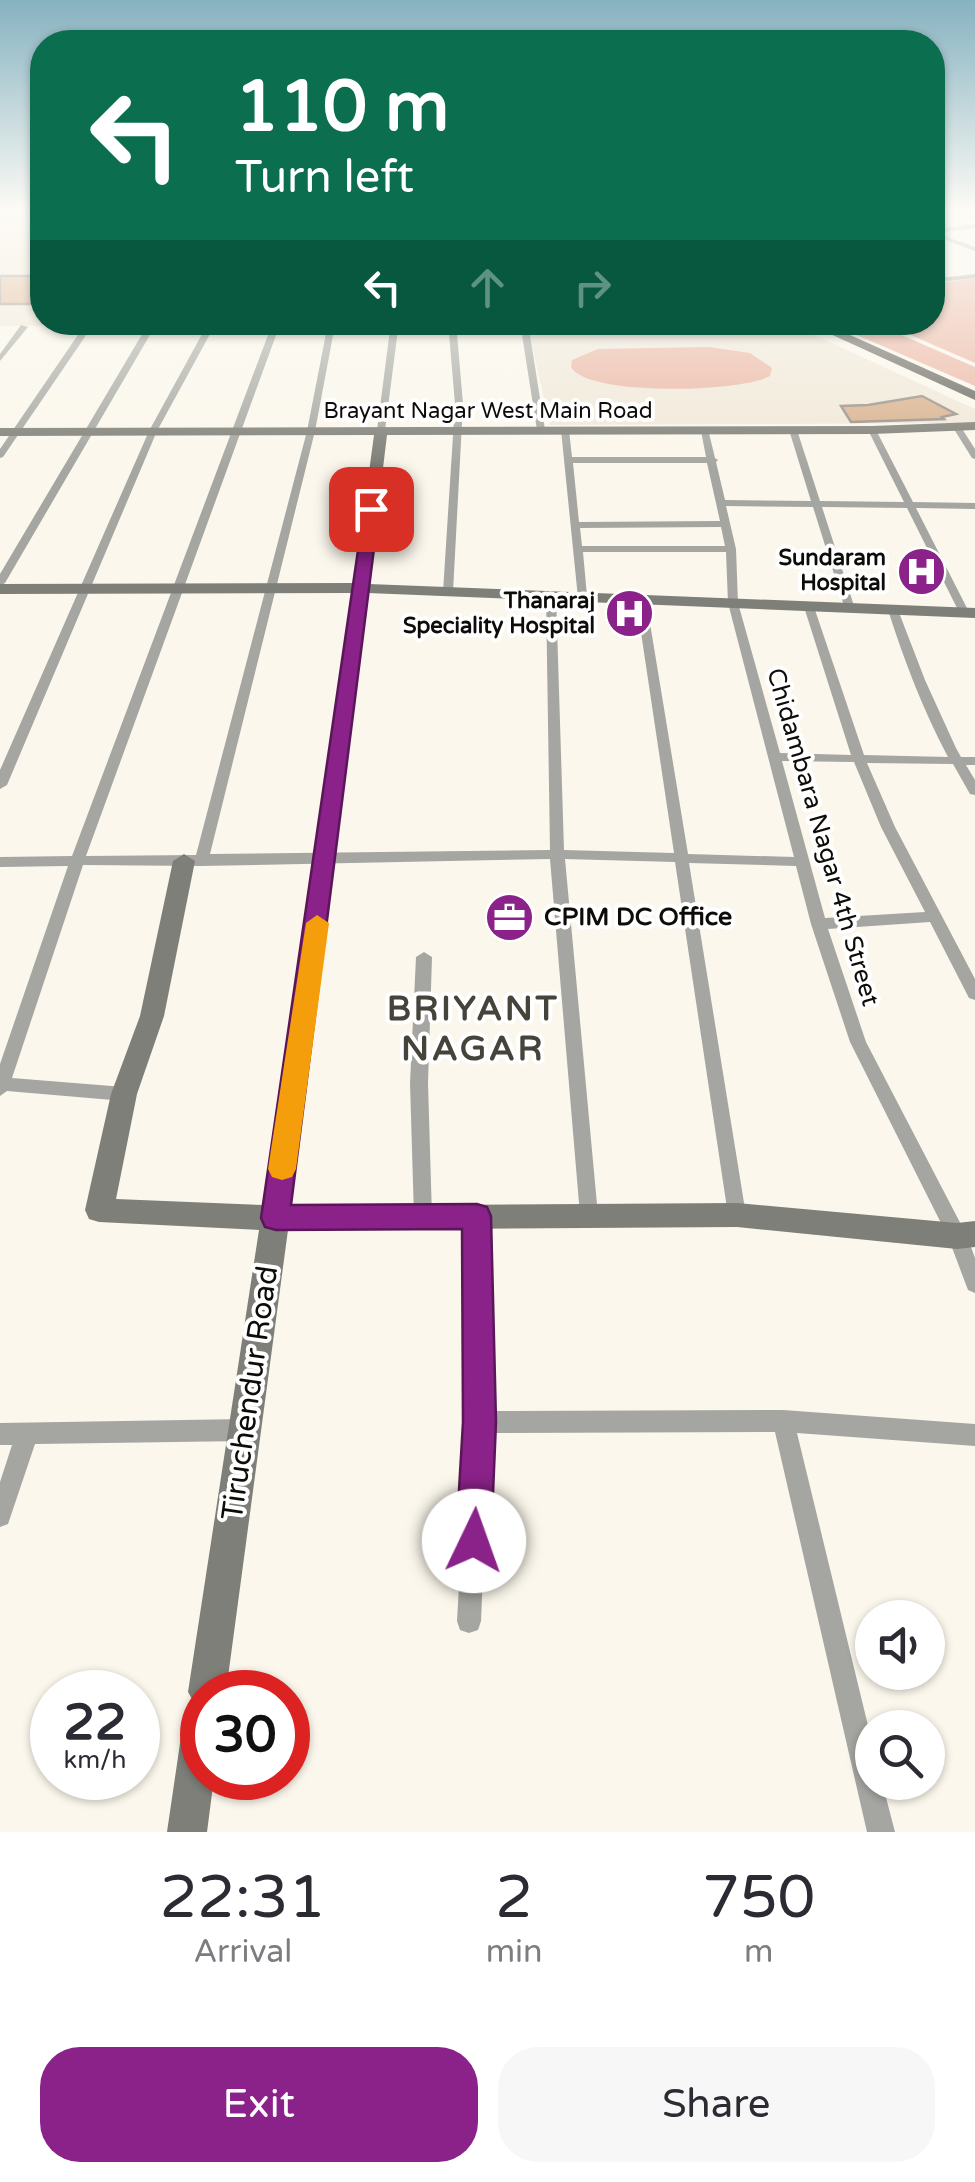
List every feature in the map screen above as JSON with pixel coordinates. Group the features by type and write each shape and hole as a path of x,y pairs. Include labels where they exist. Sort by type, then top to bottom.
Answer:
{"main road":[{"path":"840,335 975,394"},
{"path":"848,335 975,394"}],"street":[{"path":"0,358 24,327"},
{"path":"0,455 82,335"},
{"path":"146,335 0,586 362,588 970,613"},
{"path":"0,785 153,431 204,335"},
{"path":"124,1094 1,1086 77,861 272,335"},
{"path":"330,335 311,431 270,588 152,1016 124,1094 99,1210 276,1218 736,1215 966,1235"},
{"path":"381,430 394,335"},
{"path":"448,592 459,376 454,335"},
{"path":"526,335 541,430"},
{"path":"956,426 975,456"},
{"name":"Brayant Nagar West Main Road","path":"0,432 872,430 975,426"},
{"name":"Tiruchendur Road","path":"210,1670 327,855 381,430"},
{"path":"564,430 582,596"},
{"path":"792,430 850,608"},
{"path":"872,430 909,506 970,613"},
{"name":"Chidambara Nagar 4th Street","path":"705,431 731,549 733,603 819,924 858,1042 966,1235 975,1284"},
{"path":"567,460 714,460"},
{"path":"722,502 975,506"},
{"path":"574,524 726,524"},
{"path":"578,549 731,549"},
{"path":"551,595 557,854 589,1216"},
{"path":"641,598 736,1215"},
{"path":"808,607 858,757 932,918 975,994"},
{"path":"893,610 913,672 975,791"},
{"path":"777,756 975,761"},
{"path":"0,862 557,854 804,862"},
{"path":"819,924 932,918"},
{"path":"423,1216 419,1083 424,957"},
{"path":"469,1621 480,1422 477,1216"},
{"path":"480,1422 783,1421 975,1434"},
{"path":"783,1421 881,1832"},
{"path":"0,1434 245,1430"},
{"path":"0,1516 27,1434"},
{"path":"187,1832 191,1800"}],"shaded area":[{"path":"0,298 30,298 30,326 0,326"},
{"path":"945,298 975,298 975,363 911,335 945,335"},
{"path":"530,335 814,335 975,409 975,423 550,425"},
{"path":"857,335 902,335 975,367 975,386"},
{"path":"709,347 750,353 772,368 770,376 729,386 666,389 605,383 583,377 571,367 572,360 598,349"}],"building":[{"path":"0,298 30,298 30,304 0,304"},
{"path":"922,396 956,414 944,419 851,422 841,406 868,405"}],"slow traffic":[{"path":"282,1169 317,923"}],"place":[{"name":"Sundaram Hospital","path":"921,571"},
{"name":"Thanaraj Speciality Hospital","path":"630,614"},
{"name":"CPIM DC Office","path":"509,917"}],"district":[{"name":"BRIYANT NAGAR","path":"473,1029"}],"route":[{"path":"371,509 276,1218 477,1216 480,1422 474,1541"}]}
